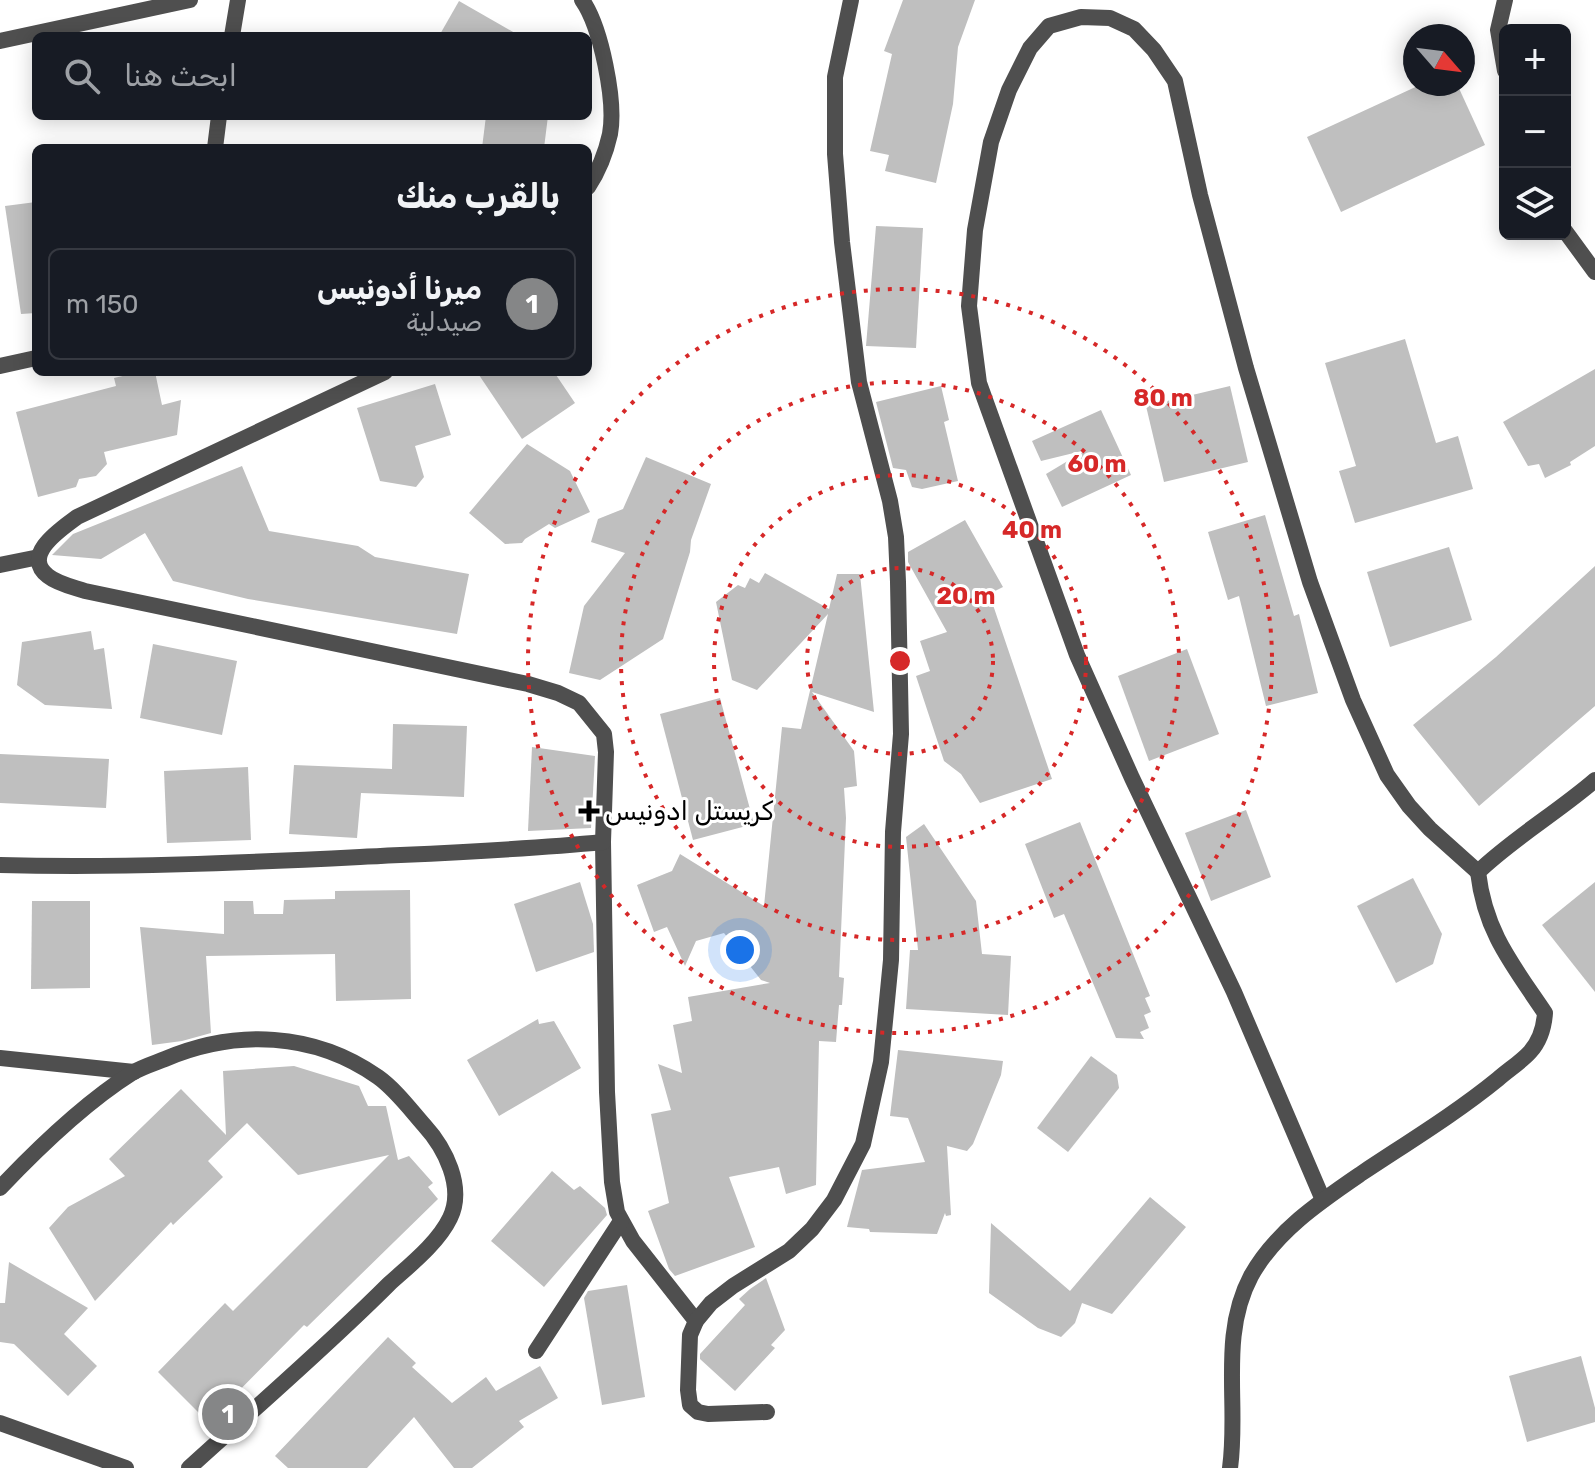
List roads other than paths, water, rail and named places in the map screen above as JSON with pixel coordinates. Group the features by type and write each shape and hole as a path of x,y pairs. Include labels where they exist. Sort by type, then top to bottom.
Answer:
{"street":[{"path":"42,32 190,0"},
{"path":"233,32 238,0"},
{"path":"582,0 596,31 609,81 610,133 592,181"},
{"path":"767,1412 708,1414 698,1412 690,1405 690,1335 696,1321 711,1303 789,1251 812,1229 834,1200 863,1144 881,1062 891,960 893,832 901,734 894,525 859,382 835,154 835,77 851,0"},
{"path":"1499,24 1505,0"},
{"path":"1230,1468 1233,1448 1232,1337 1240,1303 1251,1276 1269,1250 1291,1226 1323,1200 1481,1093 1531,1052 1540,1037 1545,1013 1500,947 1484,911 1478,872 1430,829 1387,775 1347,685 1310,582 1246,368 1200,195 1175,81 1154,50 1134,29 1110,18 1081,17 1049,26 1030,48 1009,90 991,142 975,230 969,306 979,383 1077,655 1234,992 1323,1200"},
{"path":"0,41 32,34"},
{"path":"216,144 218,120"},
{"path":"1571,239 1595,272"},
{"path":"0,366 32,359"},
{"path":"377,376 77,517 45,543 39,557 41,568 49,577 85,591 528,684 579,703 604,734 606,752 603,842 607,1092 612,1182 621,1221 633,1241 696,1321"},
{"path":"0,565 39,557"},
{"path":"1478,872 1595,780"},
{"path":"0,865 105,866 291,861 447,854 603,842"},
{"path":"0,1188 84,1110 134,1072 188,1049 231,1040 275,1038 322,1047 378,1077 433,1135 451,1169 457,1194 450,1218 429,1245 365,1309 189,1468"},
{"path":"0,1058 134,1072"},
{"path":"536,1351 621,1221"},
{"path":"0,1423 126,1468"}],"place":[{"name":"كريستل ادونيس","path":"589,811"},
{"name":"ميرنا أدونيس","path":"228,1414"}]}
